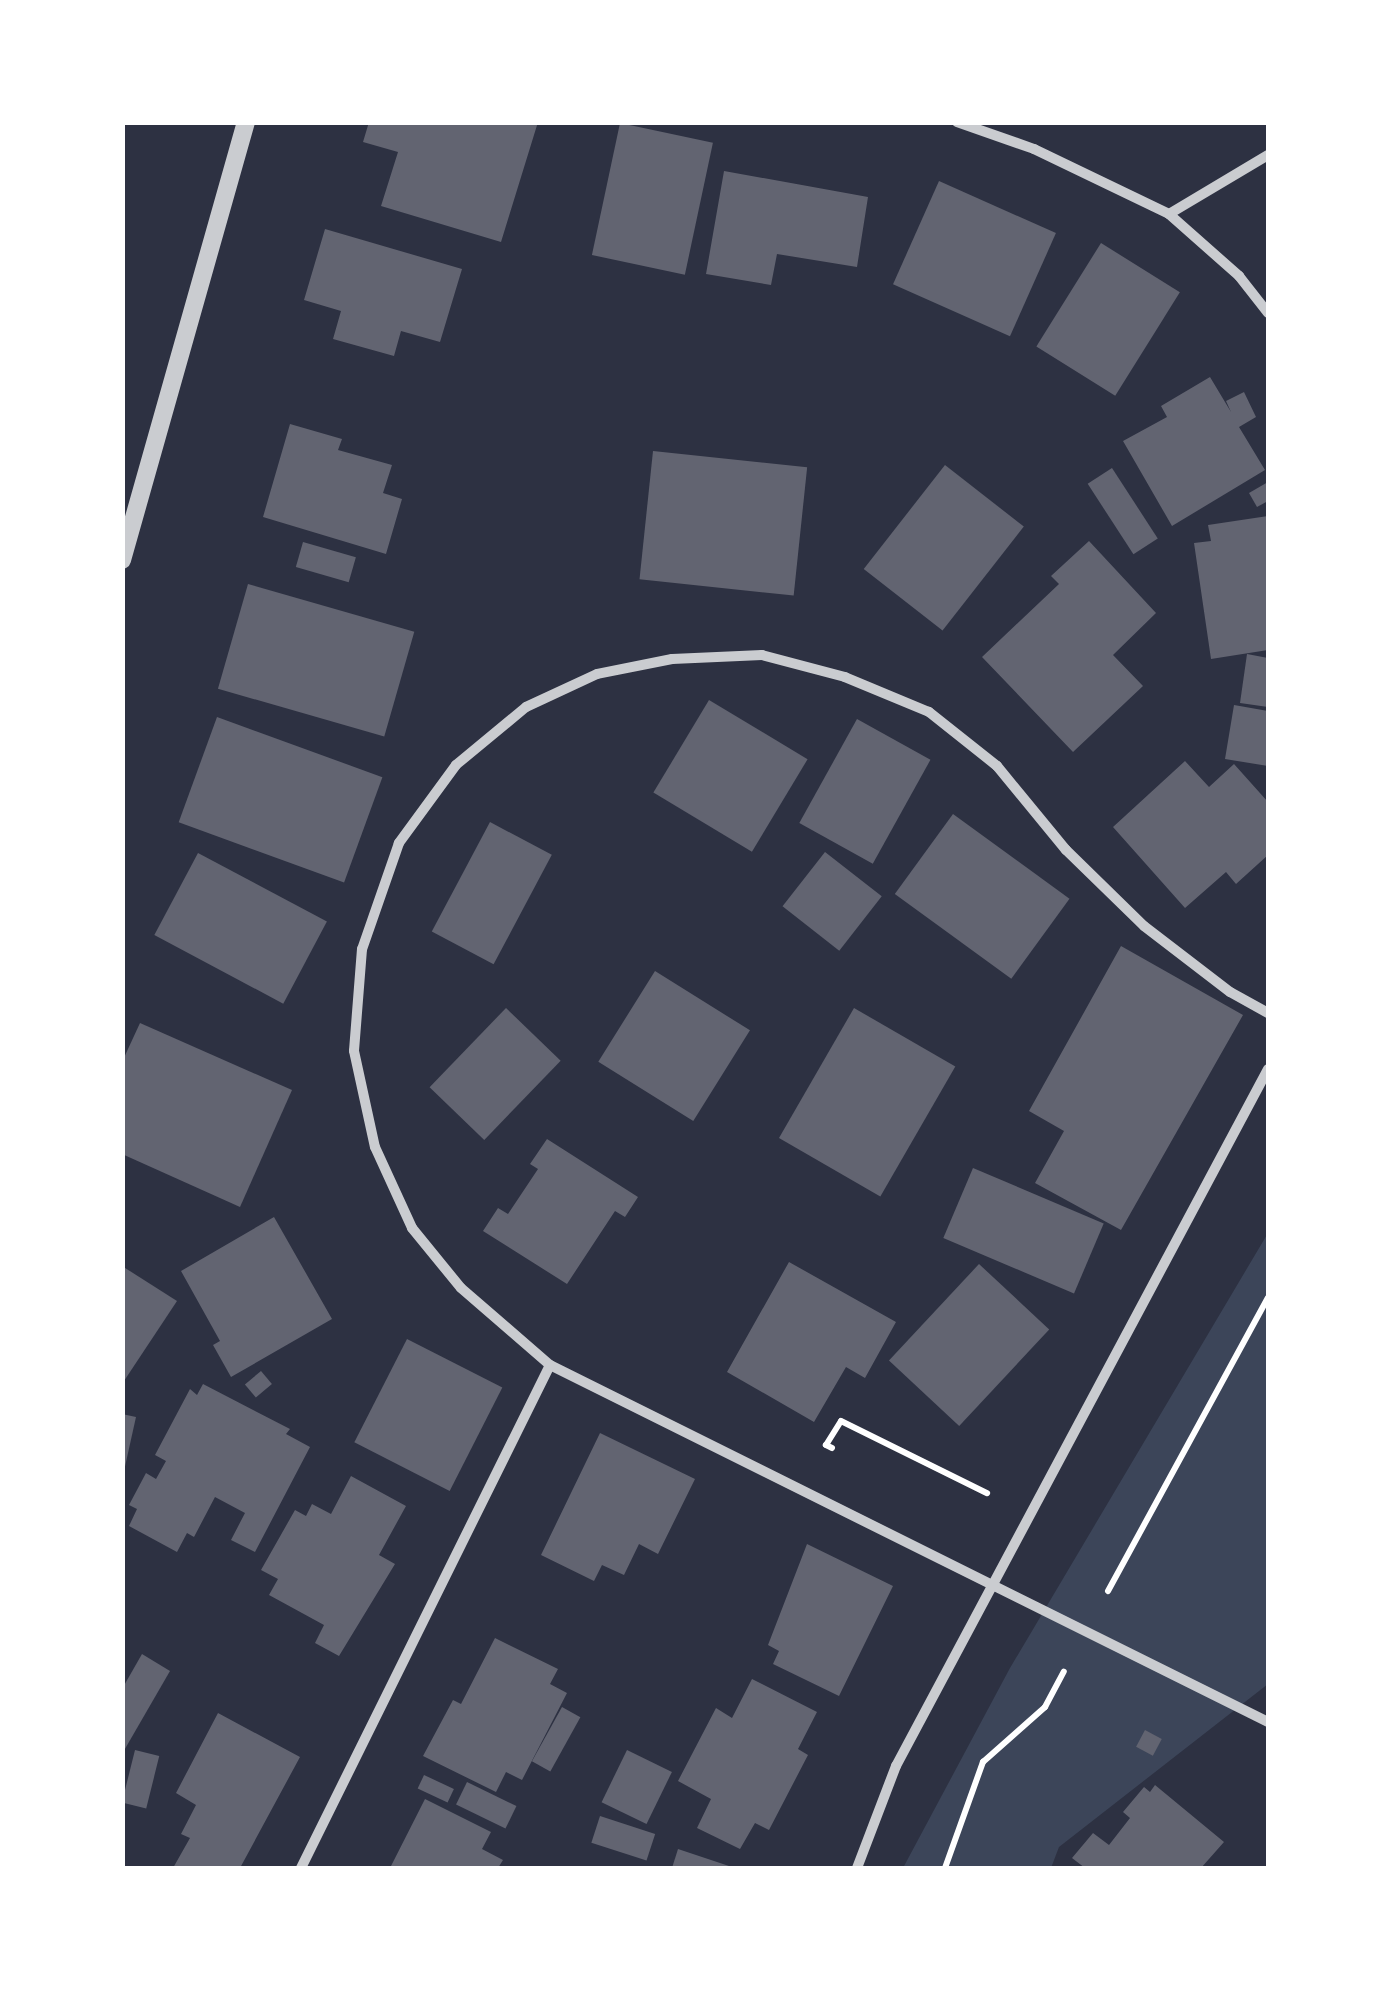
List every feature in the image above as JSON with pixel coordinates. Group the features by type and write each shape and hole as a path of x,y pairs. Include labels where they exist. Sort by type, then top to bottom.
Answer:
{"street":[{"path":"122,560 246,122"},
{"path":"957,122 1034,148 1169,214 1239,276 1268,313"},
{"path":"1169,214 1268,155"},
{"path":"1268,1013 1144,926 1066,850 997,766 928,712 844,677 762,655 672,659 597,674 526,706 456,765 399,843 362,949 354,1051 375,1147 412,1228 461,1288 550,1365 1268,1722"},
{"path":"857,1868 896,1766 1268,1069"},
{"path":"301,1868 550,1365"}],"path":[{"path":"843,1453 826,1444 841,1420 987,1493"}],"shaded area":[{"path":"1268,1233 1268,1684 1059,1847 1051,1868 903,1868 1010,1668"}],"building":[{"path":"369,122 538,122 501,242 381,206 398,152 363,142"},
{"path":"620,123 713,143 685,275 592,255"},
{"path":"724,171 868,197 857,267 777,254 771,285 706,274"},
{"path":"939,181 1056,233 1010,336 893,284"},
{"path":"325,229 462,269 440,342 401,331 394,356 333,339 341,311 304,300"},
{"path":"1101,243 1180,292 1115,396 1036,346"},
{"path":"1210,377 1231,412 1226,401 1244,392 1256,417 1239,427 1265,470 1172,526 1123,441 1167,417 1161,406"},
{"path":"290,424 342,439 338,450 392,465 383,493 402,499 386,554 263,517"},
{"path":"653,451 807,467 794,595 640,579"},
{"path":"945,465 1024,527 943,631 864,569"},
{"path":"1112,468 1158,538 1133,554 1088,484"},
{"path":"1268,482 1268,501 1257,507 1249,493"},
{"path":"1268,516 1268,650 1211,659 1194,543 1211,541 1208,525"},
{"path":"1089,541 1156,613 1113,655 1143,686 1073,752 982,657 1059,584 1051,576"},
{"path":"303,542 356,557 349,582 296,567"},
{"path":"248,584 414,632 384,736 218,689"},
{"path":"1247,654 1268,658 1268,707 1240,703"},
{"path":"709,700 808,759 752,852 653,793"},
{"path":"1234,705 1268,711 1268,766 1225,759"},
{"path":"217,717 382,777 344,882 179,822"},
{"path":"857,719 930,760 873,864 799,823"},
{"path":"1185,761 1209,787 1234,764 1268,802 1268,855 1236,884 1226,872 1185,908 1113,827"},
{"path":"953,814 1069,899 1011,979 895,894"},
{"path":"490,822 552,855 494,964 432,931"},
{"path":"825,852 882,896 839,951 783,906"},
{"path":"198,853 327,922 283,1004 154,935"},
{"path":"1121,946 1243,1015 1121,1230 1035,1183 1064,1131 1029,1111"},
{"path":"655,971 750,1030 693,1121 598,1062"},
{"path":"506,1008 561,1061 484,1140 430,1087"},
{"path":"854,1008 955,1066 880,1196 779,1138"},
{"path":"140,1023 292,1090 240,1207 122,1154 122,1062"},
{"path":"547,1139 638,1197 625,1217 615,1211 567,1284 483,1231 498,1208 508,1214 538,1169 530,1164"},
{"path":"973,1168 1104,1223 1074,1293 943,1238"},
{"path":"274,1217 332,1319 231,1377 213,1345 220,1341 181,1271"},
{"path":"789,1262 896,1322 865,1378 846,1367 814,1422 727,1372"},
{"path":"979,1264 1049,1329 959,1426 889,1361"},
{"path":"122,1266 177,1301 122,1384"},
{"path":"407,1339 502,1388 450,1491 354,1442"},
{"path":"261,1371 272,1384 256,1398 245,1384"},
{"path":"203,1384 290,1429 286,1434 310,1447 255,1552 231,1540 245,1513 215,1497 194,1537 187,1533 177,1552 129,1526 137,1509 129,1505 146,1473 156,1479 166,1461 155,1455 190,1389 197,1395"},
{"path":"122,1414 136,1417 124,1471 122,1471"},
{"path":"600,1433 695,1479 658,1554 639,1544 624,1575 602,1565 594,1581 541,1555"},
{"path":"351,1476 406,1506 379,1555 395,1564 339,1656 315,1643 324,1625 269,1595 278,1579 261,1570 295,1510 306,1516 312,1504 331,1514"},
{"path":"807,1544 893,1586 839,1696 773,1664 779,1651 768,1645"},
{"path":"495,1638 558,1669 550,1684 567,1693 522,1780 506,1772 496,1792 423,1756 453,1700 461,1704"},
{"path":"142,1654 170,1671 122,1754 122,1689"},
{"path":"752,1679 817,1712 798,1749 808,1755 769,1830 755,1823 740,1849 697,1828 711,1799 678,1781 716,1708 732,1718"},
{"path":"562,1707 580,1717 550,1771 532,1761"},
{"path":"218,1713 300,1757 240,1868 173,1868 190,1838 181,1834 196,1805 176,1793"},
{"path":"1145,1730 1162,1739 1153,1756 1136,1747"},
{"path":"135,1750 159,1756 146,1808 122,1802"},
{"path":"627,1750 672,1772 647,1824 602,1802"},
{"path":"424,1775 454,1789 448,1803 418,1789"},
{"path":"467,1782 516,1806 505,1829 456,1804"},
{"path":"1155,1785 1224,1842 1201,1868 1085,1868 1072,1858 1093,1833 1109,1845 1130,1818 1123,1812 1144,1787 1150,1792"},
{"path":"425,1799 491,1832 482,1849 503,1860 498,1868 390,1868"},
{"path":"600,1816 655,1834 647,1861 591,1843"},
{"path":"678,1849 735,1868 672,1868"}]}
